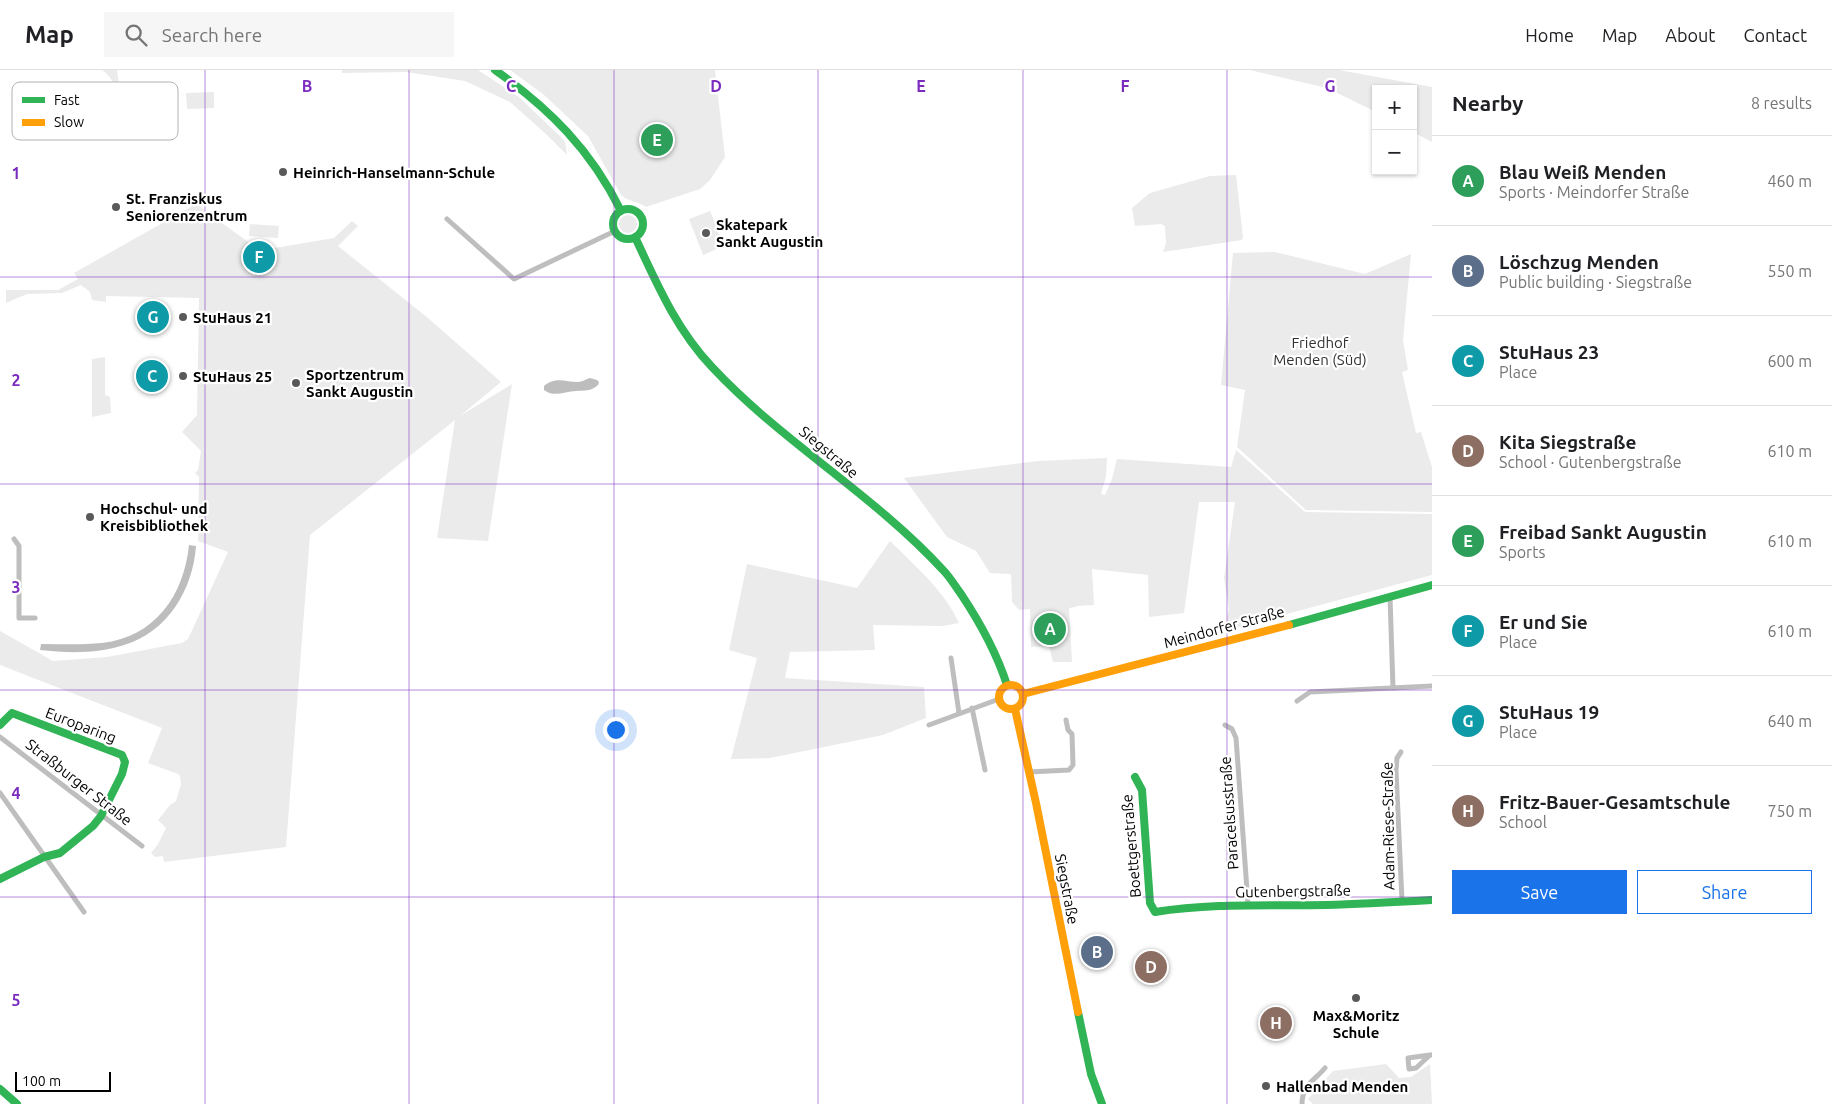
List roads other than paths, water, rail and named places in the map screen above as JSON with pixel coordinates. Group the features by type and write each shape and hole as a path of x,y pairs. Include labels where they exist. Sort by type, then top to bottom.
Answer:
{"main road":[{"path":"495,70 528,94 552,115 579,144 606,182 622,211"},
{"path":"631,210 642,218 642,229 635,237 630,239 621,237 615,231 615,217 622,211 631,210"},
{"name":"Siegstraße","path":"635,237 665,302 687,336 711,366 742,397 900,528 944,571 978,619 999,659 1007,686"},
{"name":"Meindorfer Straße","path":"1023,694 1432,585"},
{"path":"1011,685 1018,687 1023,694 1021,704 1015,709 1005,708 999,699 1000,692 1011,685"},
{"name":"Siegstraße","path":"1015,709 1091,1074 1102,1104"},
{"name":"Europaring","path":"0,725 12,713 122,755 125,762 102,816 93,826 60,853 44,857 0,879"},
{"name":"Boettgerstraße","path":"1135,777 1142,790 1150,903 1155,912"},
{"name":"Gutenbergstraße","path":"1155,912 1186,907 1248,904 1326,905 1432,900"},
{"path":"0,1089 18,1104"}],"street":[{"path":"447,219 514,279 615,231"},
{"path":"14,539 19,546 19,618 35,618"},
{"path":"1390,597 1394,688"},
{"path":"951,658 959,713"},
{"path":"1297,701 1310,692 1432,686"},
{"path":"929,725 999,699"},
{"path":"972,708 985,770"},
{"path":"1029,772 1069,770 1073,765 1072,734 1068,730 1066,720"},
{"name":"Paracelsusstraße","path":"1225,725 1232,729 1236,738 1248,904"},
{"name":"Straßburger Straße","path":"0,737 142,846"},
{"name":"Adam-Riese-Straße","path":"1401,752 1397,758 1396,770 1402,901"},
{"path":"0,793 84,912"},
{"path":"1302,1104 1302,1094 1306,1087 1325,1068"}],"place":[{"name":"Freibad Sankt Augustin","path":"657,140"},
{"name":"Heinrich-Hanselmann-Schule","path":"283,172"},
{"name":"St. Franziskus Seniorenzentrum","path":"116,207"},
{"name":"Skatepark Sankt Augustin","path":"706,233"},
{"name":"Er und Sie","path":"259,257"},
{"name":"StuHaus 19","path":"153,317"},
{"name":"StuHaus 21","path":"183,317"},
{"name":"StuHaus 23","path":"152,376"},
{"name":"StuHaus 25","path":"183,376"},
{"name":"Sportzentrum Sankt Augustin","path":"296,383"},
{"name":"Hochschul- und Kreisbibliothek","path":"90,517"},
{"name":"Blau Weiß Menden","path":"1050,629"},
{"name":"Löschzug Menden","path":"1097,952"},
{"name":"Kita Siegstraße","path":"1151,967"},
{"name":"Max&Moritz Schule","path":"1356,998"},
{"name":"Fritz-Bauer-Gesamtschule","path":"1276,1023"},
{"name":"Hallenbad Menden","path":"1266,1086"}],"park label":[{"name":"Friedhof Menden (Süd)","path":"1320,350"}]}
